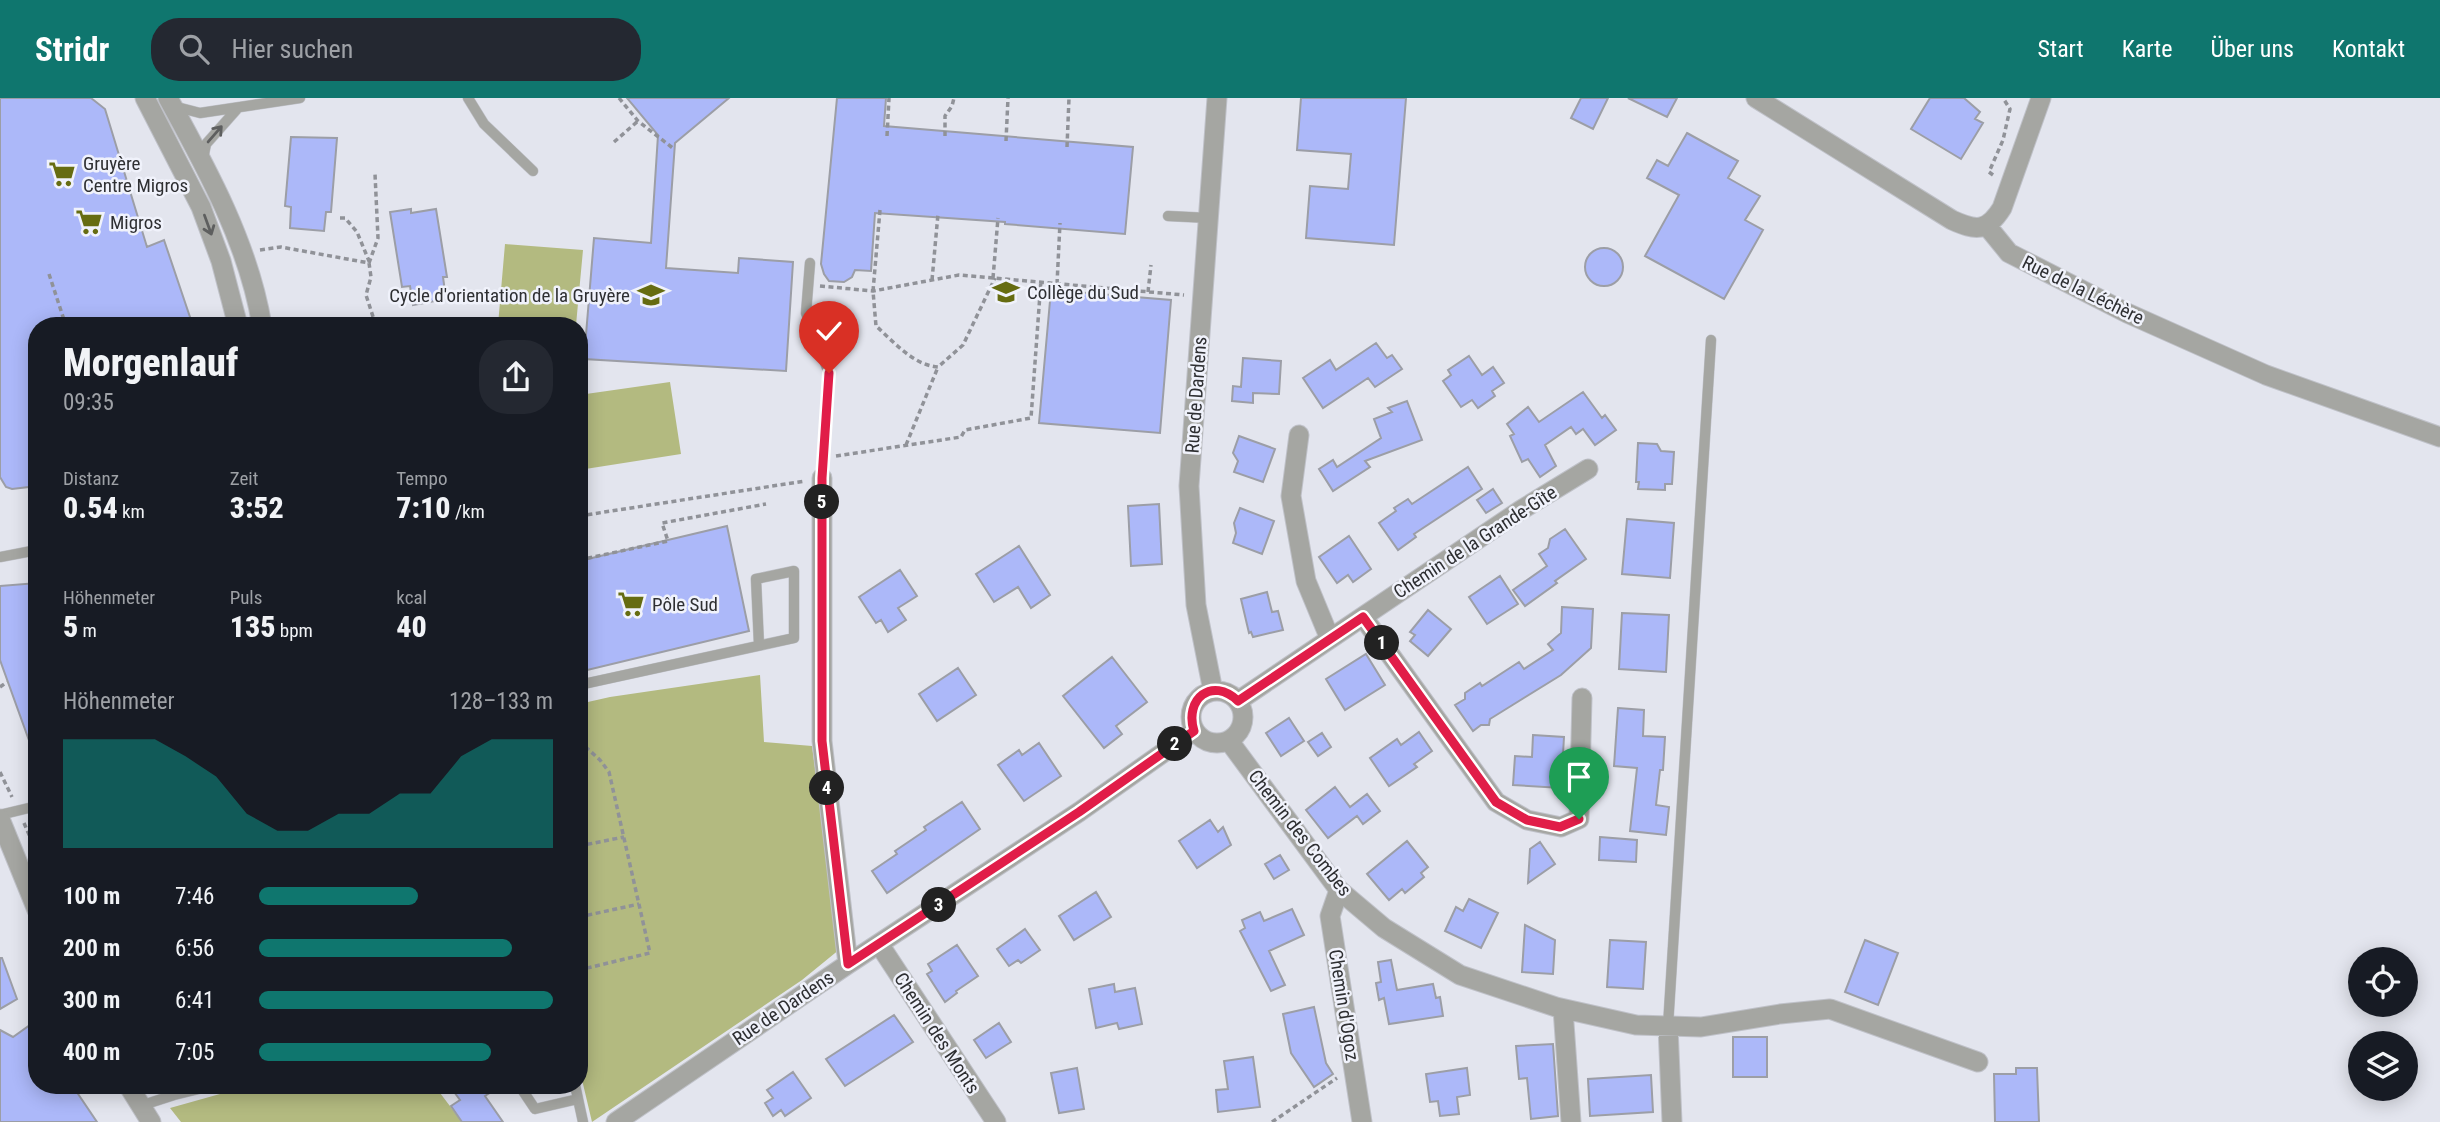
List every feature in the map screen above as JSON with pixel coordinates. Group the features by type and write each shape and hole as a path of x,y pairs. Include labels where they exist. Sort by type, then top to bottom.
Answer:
{"street":[{"path":"145,98 201,206 221,261 236,317"},
{"name":"Rue de Dardens","path":"1213,691 1196,605 1189,486 1217,98"},
{"path":"1756,98 1952,220 1976,228 1987,226 2002,208 2041,98"},
{"path":"171,102 243,252 260,317"},
{"name":"Rue de la Léchère","path":"1987,226 2010,253 2127,313 2266,375 2440,437"},
{"path":"1299,435 1291,496 1306,581 1330,639"},
{"name":"Chemin de la Grande-Gîte","path":"1238,701 1521,510 1587,469"},
{"path":"822,478 822,741 848,964"},
{"path":"1363,617 1496,802 1527,820 1560,827 1579,819 1582,698"},
{"path":"1213,691 1231,694 1238,701 1243,711 1243,723 1238,733 1229,741 1210,743 1194,731 1190,719 1192,707 1200,696 1213,691"},
{"name":"Rue de Dardens","path":"624,1120 848,964 1079,812 1194,731"},
{"name":"Chemin des Combes","path":"1229,741 1339,890 1384,928 1460,975 1563,1009 1636,1025 1701,1027 1830,1009 1978,1062"},
{"path":"0,817 28,887"},
{"name":"Chemin d'Ogoz","path":"1339,890 1330,916 1362,1122"},
{"name":"Chemin des Monts","path":"879,944 996,1122"},
{"path":"1563,1009 1571,1122"},
{"path":"1668,1026 1672,1122"},
{"path":"134,1094 146,1114"}],"lane":[{"path":"230,98 234,109"},
{"path":"171,102 200,113 300,98"},
{"path":"468,98 484,124 533,172"},
{"path":"202,163 206,144 234,109"},
{"path":"1168,216 1209,218"},
{"path":"810,263 806,313 829,373 822,478"},
{"path":"1668,1026 1711,340"},
{"path":"0,557 28,552"},
{"path":"588,683 794,638 794,570 756,579 759,645"},
{"path":"0,817 28,809"},
{"path":"146,1114 178,1094"},
{"path":"525,1094 535,1109 578,1099"},
{"path":"577,1094 583,1122"}],"path":[{"path":"619,98 638,121 674,149"},
{"path":"887,136 889,98"},
{"path":"945,136 944,116 952,106 954,98"},
{"path":"1006,141 1008,98"},
{"path":"1067,147 1069,98"},
{"path":"2001,179 1989,172 2003,141 2010,109 2003,98"},
{"path":"614,142 638,121"},
{"path":"369,262 378,238 375,174"},
{"path":"880,210 873,291 876,326 925,366 938,367"},
{"path":"932,280 938,214"},
{"path":"340,218 345,218 357,232 369,262 371,277 366,295 373,317"},
{"path":"906,445 938,367 963,345 994,278 998,218"},
{"path":"1057,284 1060,223"},
{"path":"243,252 281,247 369,262"},
{"path":"1147,292 1151,265"},
{"path":"49,274 63,317"},
{"path":"808,284 873,291 959,275 1190,295"},
{"path":"823,458 961,437 965,430 1031,418 1041,280"},
{"path":"588,515 822,478"},
{"path":"588,558 668,541 662,523 766,504"},
{"path":"0,687 7,682"},
{"path":"588,749 608,772 650,953 588,968"},
{"path":"588,844 624,837"},
{"path":"588,915 639,904"},
{"path":"1272,1122 1353,1066"}],"green space":[{"path":"505,244 583,250 577,317 499,317"},
{"path":"670,382 681,454 588,469 588,394"},
{"path":"760,675 764,742 812,746 840,949 802,980 592,1122 585,1094 588,1094 588,702"},
{"path":"220,1094 441,1094 462,1122 181,1122 170,1108"}],"building":[{"path":"0,98 91,98 105,109 147,247 164,240 190,317 28,317 28,487 6,487 0,477"},
{"path":"627,98 729,98 675,143 666,268 738,273 739,258 793,262 786,371 588,359 587,317 594,238 651,243 658,135"},
{"path":"837,98 886,98 884,126 1133,147 1125,234 875,213 871,271 855,270 852,277 844,282 829,281 821,264"},
{"path":"1301,98 1406,98 1394,245 1306,238 1310,186 1348,189 1351,154 1297,150"},
{"path":"1581,98 1608,98 1593,129 1571,118"},
{"path":"1628,98 1677,98 1667,117"},
{"path":"1930,98 1964,98 1980,112 1975,119 1983,123 1961,159 1911,129"},
{"path":"1687,133 1738,161 1728,178 1760,196 1745,220 1763,230 1724,299 1645,256 1679,195 1647,178 1657,160 1668,166"},
{"path":"291,137 337,138 331,212 326,212 324,231 290,228 291,207 285,206"},
{"path":"411,209 411,213 436,209 447,277 443,277 446,299 413,305 410,286 402,287 390,212"},
{"path":"1604,248 1617,254 1623,267 1617,280 1604,286 1591,280 1585,267 1591,254"},
{"path":"1051,290 1171,300 1160,433 1039,423"},
{"path":"1376,343 1387,358 1392,355 1402,369 1375,387 1368,378 1323,408 1303,378 1330,360 1336,370"},
{"path":"1469,356 1482,375 1493,367 1504,383 1492,391 1495,396 1478,408 1472,400 1461,407 1443,381 1451,375 1448,370"},
{"path":"1243,358 1281,361 1279,394 1253,393 1253,403 1232,401 1233,386 1241,387"},
{"path":"1583,392 1602,418 1605,415 1616,430 1595,445 1583,429 1576,434 1571,427 1545,445 1556,466 1540,477 1528,459 1522,462 1510,436 1514,434 1507,424 1528,407 1539,422"},
{"path":"1407,401 1422,440 1365,461 1370,467 1333,491 1319,469 1333,460 1337,467 1381,438 1374,419 1392,412 1388,408"},
{"path":"1239,436 1275,449 1263,482 1234,472 1238,461 1233,453"},
{"path":"1638,443 1657,444 1661,451 1674,452 1672,484 1665,484 1665,490 1638,489"},
{"path":"1468,467 1482,489 1414,534 1416,537 1398,550 1379,523 1408,499 1412,504"},
{"path":"1493,489 1502,503 1486,513 1477,500"},
{"path":"1159,504 1162,564 1131,566 1128,506"},
{"path":"1240,508 1274,521 1262,554 1233,543 1236,533 1234,523"},
{"path":"1627,519 1674,523 1670,578 1622,574"},
{"name":"Pôle Sud","path":"727,526 749,631 588,670 588,559"},
{"path":"1565,529 1586,559 1525,606 1513,590 1547,566 1539,554 1548,548 1550,539"},
{"path":"1349,536 1371,569 1353,582 1348,575 1337,583 1319,557"},
{"path":"1019,546 1050,595 1031,608 1018,587 994,602 976,574"},
{"path":"900,570 917,596 898,608 906,620 888,632 881,620 876,623 859,597"},
{"path":"1500,576 1518,604 1487,624 1469,597"},
{"path":"28,584 28,738 0,660 0,586"},
{"path":"1267,592 1272,612 1278,611 1283,630 1253,637 1251,632 1249,633 1241,599"},
{"path":"1562,607 1593,609 1591,648 1561,675 1490,719 1489,725 1481,725 1473,731 1455,705 1465,699 1465,693 1480,683 1482,686 1519,662 1524,669 1553,650 1548,644 1561,633"},
{"path":"1428,610 1451,629 1428,656 1410,641 1415,635 1410,632"},
{"path":"1622,613 1669,615 1666,672 1619,669"},
{"path":"1366,654 1385,685 1345,710 1326,679"},
{"path":"1112,657 1147,702 1116,726 1122,734 1104,748 1063,696"},
{"path":"958,668 976,695 937,721 919,694"},
{"path":"1618,708 1644,710 1643,736 1665,737 1663,770 1660,770 1656,805 1669,807 1666,835 1630,831 1637,768 1614,766"},
{"path":"1289,718 1304,741 1281,756 1266,733"},
{"path":"1419,732 1432,751 1414,764 1417,767 1389,786 1370,758 1397,739 1401,745"},
{"path":"1322,733 1331,747 1318,756 1308,742"},
{"path":"1533,735 1564,737 1561,788 1513,785 1515,756 1532,757"},
{"path":"1039,743 1061,776 1024,801 998,765 1019,750 1022,755"},
{"path":"1335,787 1350,807 1367,794 1380,811 1363,824 1357,816 1328,838 1306,810"},
{"path":"962,802 980,829 887,893 872,871 926,830 924,827"},
{"path":"1210,820 1218,832 1223,827 1231,845 1197,868 1179,841"},
{"path":"1600,837 1637,840 1636,862 1599,860"},
{"path":"1407,841 1428,867 1421,873 1424,877 1405,893 1402,889 1389,900 1367,874"},
{"path":"1540,842 1555,864 1528,883 1530,849"},
{"path":"1280,855 1289,870 1274,879 1265,864"},
{"path":"1096,892 1111,917 1074,940 1059,916"},
{"path":"1469,899 1498,913 1481,948 1445,931 1456,907 1463,911"},
{"path":"1292,909 1304,935 1269,951 1285,985 1271,991 1240,931 1245,928 1242,920 1260,912 1264,921"},
{"path":"1525,925 1555,940 1553,974 1522,972"},
{"path":"1025,929 1040,950 1021,963 1018,960 1009,966 997,949"},
{"path":"1610,940 1646,942 1643,989 1607,987"},
{"path":"1865,940 1898,953 1878,1005 1845,992"},
{"path":"957,945 978,976 945,1002 927,974 932,971 928,964"},
{"path":"0,958 17,999 0,1009"},
{"path":"1391,960 1397,990 1433,984 1436,998 1440,997 1443,1016 1389,1024 1384,998 1379,1000 1376,983 1381,982 1378,962"},
{"path":"1114,984 1115,992 1135,988 1142,1024 1119,1029 1117,1023 1096,1028 1089,989"},
{"path":"1314,1007 1326,1063 1333,1074 1314,1087 1291,1053 1283,1014"},
{"path":"894,1015 913,1042 845,1086 826,1059"},
{"path":"999,1023 1011,1042 986,1058 974,1040"},
{"path":"28,1026 28,1094 78,1094 97,1122 0,1122 0,1030 13,1037"},
{"path":"1733,1037 1767,1037 1767,1077 1733,1077"},
{"path":"1553,1044 1558,1116 1531,1119 1527,1078 1519,1079 1516,1046"},
{"path":"1253,1057 1260,1107 1218,1112 1216,1090 1228,1089 1224,1061"},
{"path":"1077,1068 1084,1109 1059,1113 1051,1073"},
{"path":"1467,1068 1470,1095 1457,1097 1459,1114 1440,1116 1438,1101 1430,1102 1426,1074"},
{"path":"2016,1068 2037,1068 2039,1122 1995,1122 1994,1074 2016,1074"},
{"path":"793,1072 811,1098 785,1116 781,1110 773,1116 765,1103 773,1098 767,1090"},
{"path":"1651,1075 1653,1112 1590,1116 1588,1079"},
{"path":"456,1094 488,1094 485,1096 503,1122 462,1122 451,1106 460,1100"}],"place":[{"name":"Gruyère Centre Migros","path":"62,174"},
{"name":"Migros","path":"89,222"},
{"name":"Collège du Sud","path":"1006,292"},
{"name":"Cycle d'orientation de la Gruyère","path":"651,295"},
{"name":"Pôle Sud","path":"631,604"}],"route":[{"path":"829,373 822,478 822,741 848,964 1079,812 1194,731 1190,719 1192,707 1200,696 1222,691 1231,694 1238,701 1363,617 1496,802 1527,820 1560,827 1579,819"}]}
